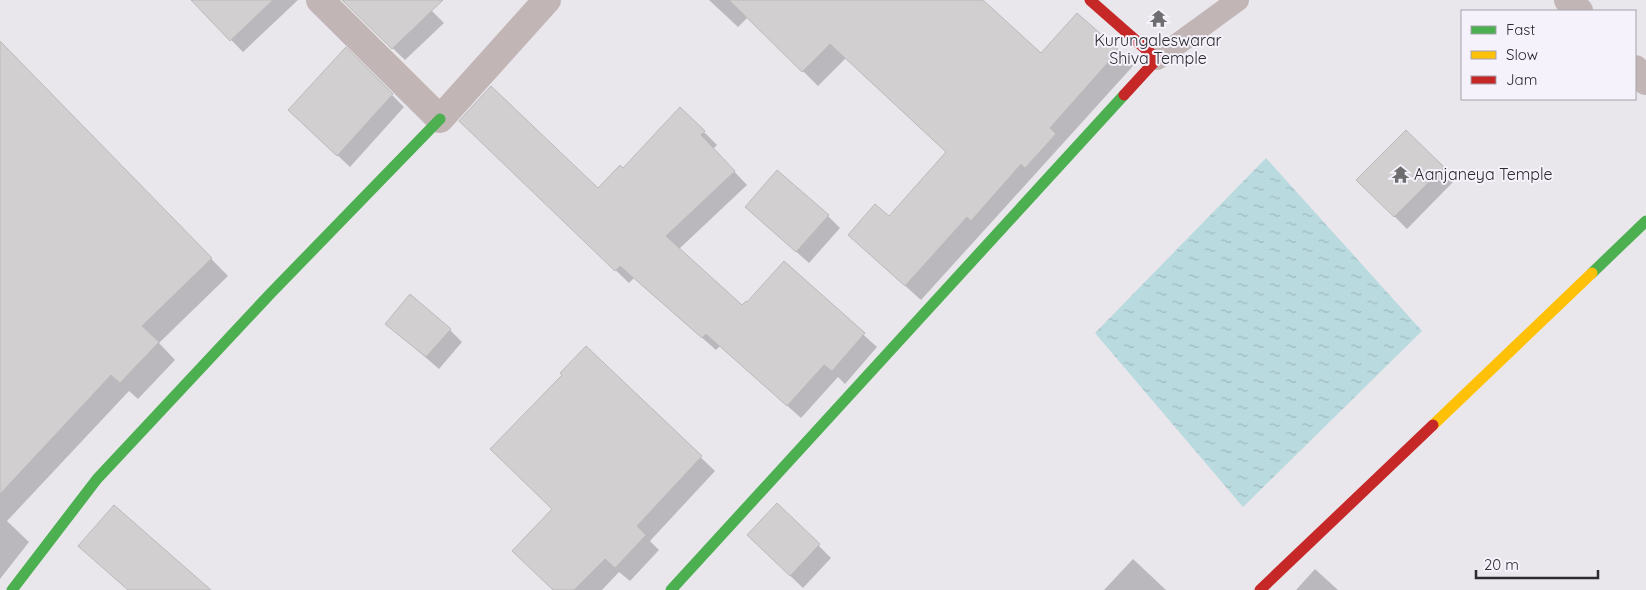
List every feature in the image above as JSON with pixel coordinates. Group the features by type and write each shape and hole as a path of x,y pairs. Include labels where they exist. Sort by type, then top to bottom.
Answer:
{"street":[{"path":"320,0 440,119"},
{"path":"12,590 97,479 271,293 440,119 547,0"},
{"path":"671,590 1157,59 1090,0"},
{"path":"1568,0 1578,10"},
{"path":"1636,70 1646,81"},
{"path":"1260,590 1646,221"}],"lane":[{"path":"1157,59 1238,0"}],"water":[{"path":"1266,158 1422,331 1243,507 1095,333"}],"building":[{"path":"191,0 273,0 230,41"},
{"path":"342,0 443,0 392,49"},
{"path":"729,0 983,0 1041,53 1077,13 1119,50 1050,128 1056,134 1025,168 1021,164 971,221 967,217 905,286 848,235 875,204 889,216 946,152 830,44 802,72"},
{"path":"0,41 212,258 142,326 159,342 120,383 111,375 0,494"},
{"path":"346,47 393,94 337,156 288,110"},
{"path":"491,86 598,188 620,165 623,168 680,107 705,131 701,135 735,171 666,236 742,305 747,302 784,261 865,333 832,371 824,365 787,406 706,334 702,338 620,266 615,271 459,121"},
{"name":"Aanjaneya Temple","path":"1406,130 1444,167 1394,217 1356,180"},
{"path":"777,170 829,215 796,252 745,207"},
{"path":"410,294 451,329 426,357 385,324"},
{"path":"586,346 702,456 637,526 646,535 615,568 605,559 574,590 553,590 512,551 552,509 490,449 562,375 560,373"},
{"path":"777,503 820,544 790,576 747,535"},
{"path":"114,505 211,590 128,590 78,546"}],"traffic: fast":[{"path":"671,590 1124,95"},
{"path":"12,590 97,479 271,293 440,119"},
{"path":"1592,273 1646,221"}],"traffic: slow":[{"path":"1433,425 1592,273"}],"traffic: jam":[{"path":"1090,0 1157,59 1124,95"},
{"path":"1260,590 1433,425"}],"place":[{"name":"Kurungaleswarar Shiva Temple","path":"1158,19"},
{"name":"Aanjaneya Temple","path":"1400,174"}]}
